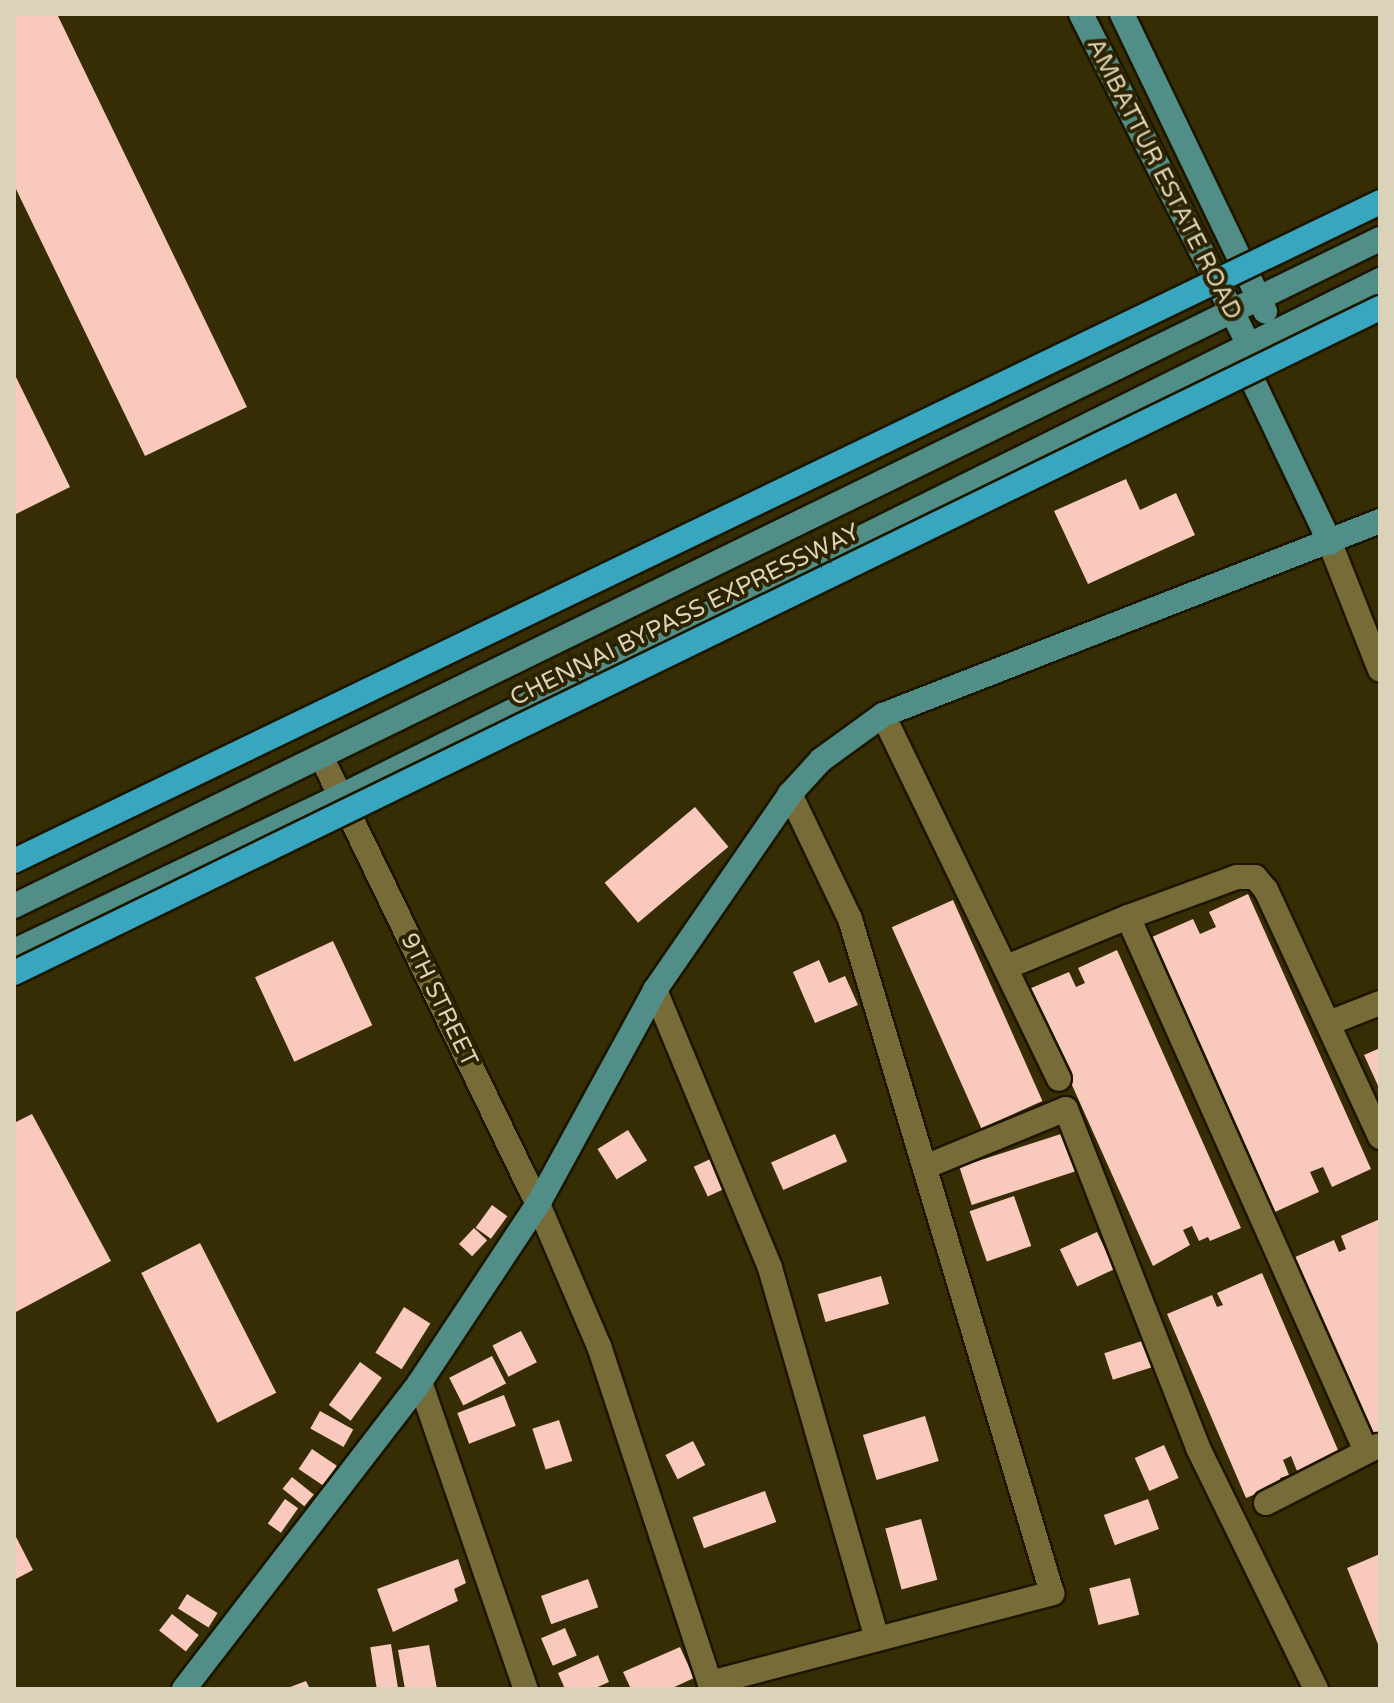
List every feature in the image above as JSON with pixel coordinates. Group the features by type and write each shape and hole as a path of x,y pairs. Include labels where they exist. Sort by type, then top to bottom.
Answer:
{"highway":[{"path":"14,861 1380,202"},
{"name":"CHENNAI BYPASS EXPRESSWAY","path":"14,973 1380,308"}],"main road":[{"name":"AMBATTUR ESTATE ROAD","path":"1081,14 1231,311 1243,347 1330,543"},
{"name":"AMBATTUR ESTATE ROAD","path":"1122,14 1207,199 1275,331"},
{"path":"1180,212 1207,199"},
{"path":"14,906 1380,239"},
{"path":"14,951 339,797 1380,280"},
{"path":"184,1689 420,1382 538,1204 655,990 790,794 821,760 883,715 1380,521"}],"street":[{"path":"1330,543 1380,670"},
{"path":"883,715 1009,966 1059,1079"},
{"name":"9TH STREET","path":"322,758 538,1204 599,1346 711,1686"},
{"path":"711,1686 876,1636 1052,1593 850,919 790,794"},
{"path":"1009,966 1237,877 1255,877 1266,890 1380,1137"},
{"path":"1128,917 1373,1448 1266,1503"},
{"path":"655,990 770,1268 876,1636"},
{"path":"1329,1023 1380,1003"},
{"path":"925,1167 1066,1109 1198,1448 1316,1689"},
{"path":"420,1382 526,1689"}],"building":[{"path":"14,14 57,14 247,407 145,456 14,185"},
{"path":"14,373 70,487 14,515"},
{"path":"1126,479 1140,510 1176,493 1195,535 1088,584 1054,511"},
{"path":"695,807 728,847 638,923 605,883"},
{"path":"1248,894 1371,1169 1332,1187 1323,1167 1310,1172 1319,1192 1275,1212 1152,937 1193,919 1200,934 1216,927 1209,912"},
{"path":"953,900 1042,1101 981,1128 892,927"},
{"path":"333,941 372,1025 294,1062 255,977"},
{"path":"1117,950 1241,1228 1210,1241 1208,1237 1199,1241 1192,1226 1183,1230 1190,1245 1153,1266 1029,989 1069,972 1076,987 1085,983 1078,968"},
{"path":"819,960 829,983 845,976 858,1005 815,1023 793,972"},
{"path":"1380,1048 1380,1090 1364,1055"},
{"path":"32,1114 111,1261 14,1313 14,1123"},
{"path":"628,1130 647,1161 617,1180 597,1149"},
{"path":"1064,1133 1076,1171 972,1205 959,1167"},
{"path":"835,1134 847,1161 783,1190 771,1162"},
{"path":"721,1154 735,1184 708,1197 694,1167"},
{"path":"1014,1196 1031,1246 987,1261 970,1211"},
{"path":"492,1205 507,1216 491,1239 476,1228"},
{"path":"1380,1219 1380,1440 1375,1442 1293,1258 1334,1240 1339,1252 1346,1249 1341,1236"},
{"path":"474,1228 487,1240 472,1256 459,1244"},
{"path":"1097,1232 1114,1269 1077,1286 1060,1249"},
{"path":"200,1243 276,1393 217,1423 141,1273"},
{"path":"1262,1273 1341,1457 1309,1471 1306,1467 1297,1471 1291,1456 1283,1460 1289,1475 1280,1478 1282,1483 1246,1498 1167,1314 1212,1295 1217,1307 1223,1305 1217,1293"},
{"path":"881,1276 889,1304 826,1322 818,1294"},
{"path":"404,1307 430,1323 402,1369 375,1353"},
{"path":"521,1331 537,1362 508,1377 492,1346"},
{"path":"1148,1339 1157,1366 1113,1380 1104,1353"},
{"path":"492,1356 506,1384 463,1405 449,1378"},
{"path":"360,1362 382,1378 351,1421 329,1405"},
{"path":"504,1395 516,1426 469,1444 457,1413"},
{"path":"320,1411 353,1429 344,1447 310,1428"},
{"path":"925,1416 939,1461 877,1480 863,1435"},
{"path":"559,1420 572,1461 546,1470 532,1429"},
{"path":"693,1441 705,1465 678,1479 665,1455"},
{"path":"1164,1445 1179,1478 1149,1491 1135,1458"},
{"path":"312,1449 337,1466 323,1486 299,1469"},
{"path":"292,1477 314,1495 304,1506 283,1489"},
{"path":"765,1491 776,1522 704,1548 693,1517"},
{"path":"285,1499 298,1508 281,1533 268,1524"},
{"path":"1148,1499 1159,1529 1115,1545 1104,1515"},
{"path":"921,1519 937,1580 902,1589 885,1529"},
{"path":"14,1533 33,1570 14,1580"},
{"path":"1380,1554 1380,1649 1347,1568"},
{"path":"458,1559 466,1583 454,1589 458,1601 393,1632 377,1589"},
{"path":"1130,1578 1139,1615 1098,1625 1089,1588"},
{"path":"588,1579 598,1607 551,1624 541,1596"},
{"path":"187,1594 218,1613 209,1627 178,1608"},
{"path":"172,1614 199,1635 186,1651 159,1631"},
{"path":"565,1628 577,1656 553,1666 541,1638"},
{"path":"391,1644 398,1689 377,1689 370,1647"},
{"path":"429,1645 437,1689 405,1689 398,1650"},
{"path":"680,1647 694,1678 670,1689 631,1689 623,1672"},
{"path":"598,1655 609,1682 593,1689 565,1689 558,1673"},
{"path":"306,1681 310,1689 285,1689"}]}
